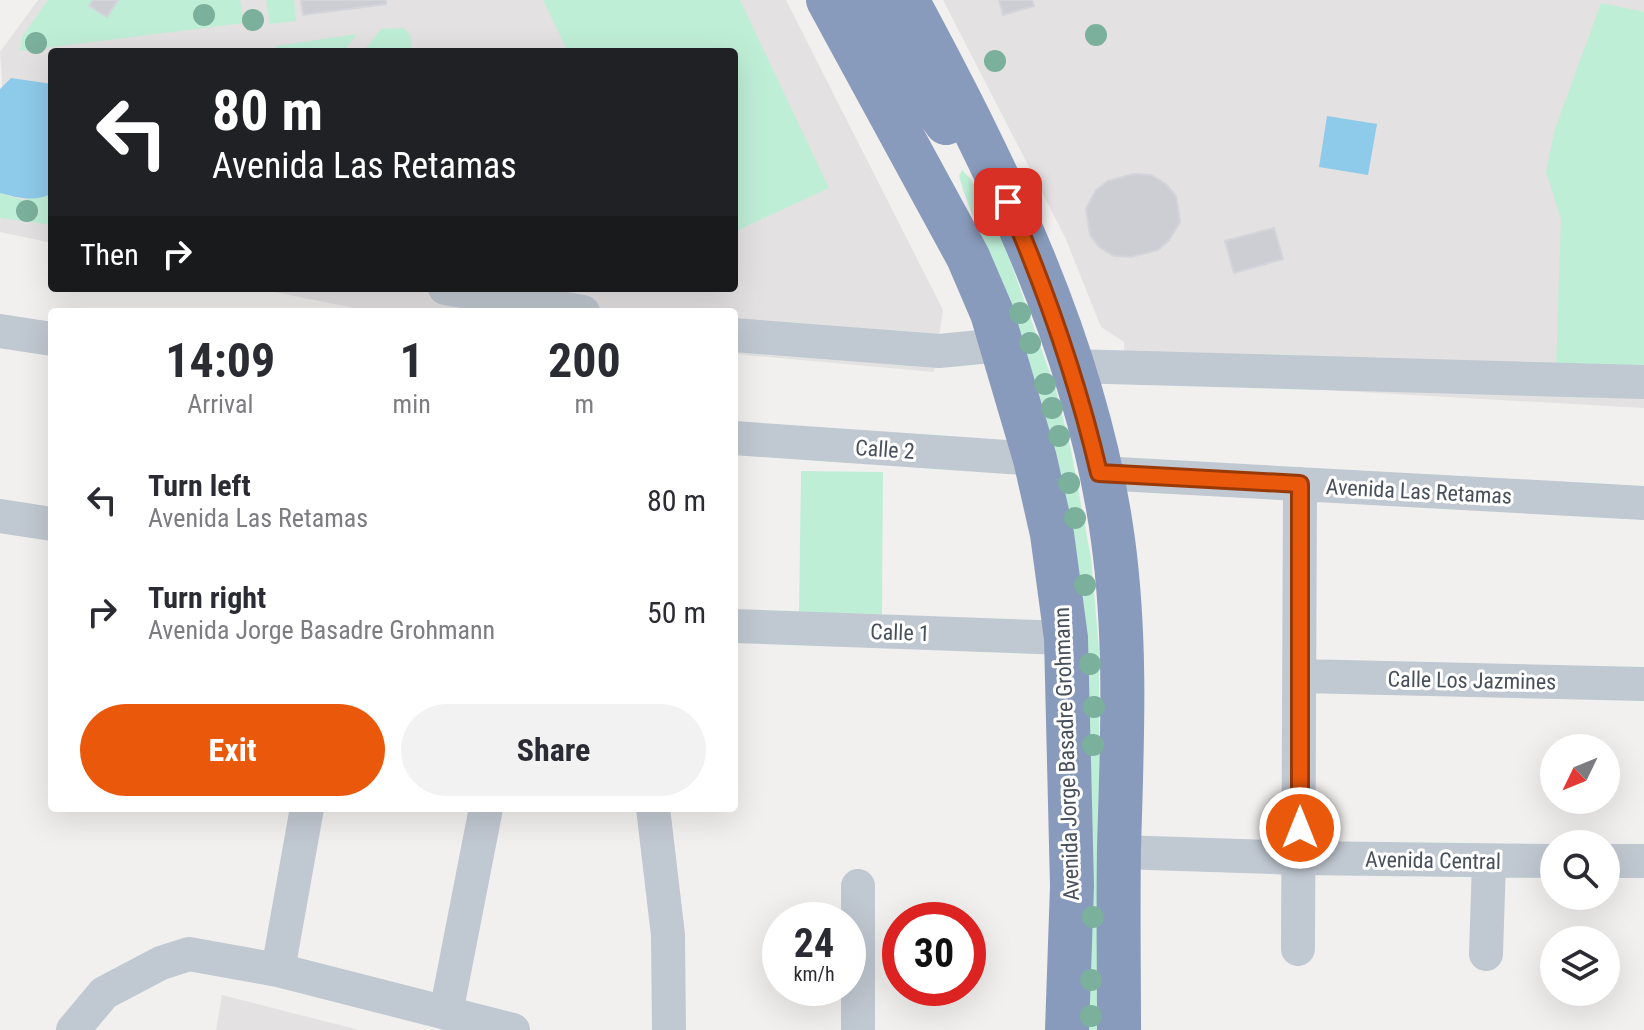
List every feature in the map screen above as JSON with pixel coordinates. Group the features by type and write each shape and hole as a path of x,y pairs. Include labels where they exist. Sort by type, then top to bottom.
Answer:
{"highway":[{"name":"Avenida Jorge Basadre Grohmann","path":"828,0 968,257 992,313 1035,459 1052,534 1066,638 1072,886 1067,1030"},
{"path":"868,0 893,47 1019,227"},
{"path":"907,0 976,128 1039,274 1071,366 1113,539 1124,694 1119,852 1119,1030"},
{"path":"893,47 968,257"}],"street":[{"path":"468,292 560,308"},
{"path":"0,331 48,338"},
{"path":"738,335 939,351 1001,345"},
{"path":"1071,366 1644,382"},
{"name":"Calle 2","path":"738,438 1035,459"},
{"name":"Avenida Las Retamas","path":"1099,473 1644,503"},
{"path":"1298,949 1300,484"},
{"path":"0,516 48,523"},
{"name":"Calle 1","path":"738,626 1066,638"},
{"name":"Calle Los Jazmines","path":"1301,676 1644,684"},
{"path":"278,970 306,812"},
{"path":"446,1013 485,812"},
{"path":"653,812 668,935 669,1030"},
{"name":"Avenida Central","path":"1119,852 1540,861"},
{"path":"1486,954 1489,861"},
{"path":"1620,861 1644,861"},
{"path":"858,886 858,1030"},
{"path":"73,1030 104,993 161,963 189,954 278,970 513,1030"}],"shaded area":[{"path":"38,0 786,0 943,310 934,372 738,354 738,308 353,308 275,292 738,292 738,48 48,48 48,242 0,232 0,52"},
{"path":"943,0 1644,0 1644,408 1125,379 1124,342 1101,327 1065,237"},
{"path":"222,995 359,1030 216,1030"}],"green space":[{"path":"48,0 240,0 244,23 20,51 22,37"},
{"path":"266,0 294,0 296,21 270,24"},
{"path":"543,0 740,0 829,188 738,230 738,48 566,48"},
{"path":"1601,3 1644,12 1644,370 1556,369 1561,219 1546,172 1555,129"},
{"path":"403,28 410,34 412,48 366,48 381,29"},
{"path":"357,34 346,48 276,46"},
{"path":"962,170 971,179 1000,232 1056,390 1071,450 1091,558 1099,648 1100,1030 1081,1030 1071,552 1043,406 962,187 959,176"},
{"path":"0,193 23,200 48,195 48,224 0,218"},
{"path":"801,471 883,472 882,614 799,613"}],"water":[{"path":"11,78 48,83 48,195 26,198 0,193 0,89"},
{"path":"1327,116 1377,124 1368,175 1319,167"}],"building":[{"path":"93,0 118,0 107,17 89,6"},
{"path":"301,0 386,0 386,4 303,15"},
{"path":"999,0 1032,0 1034,6 1003,15"},
{"path":"1134,174 1151,175 1166,184 1176,196 1180,222 1169,240 1158,250 1131,257 1114,256 1099,247 1090,235 1086,209 1096,190 1108,181"},
{"path":"1274,228 1283,259 1234,273 1225,241"}],"route":[{"path":"1008,202 1039,274 1071,366 1099,473 1300,484 1300,828"}]}
